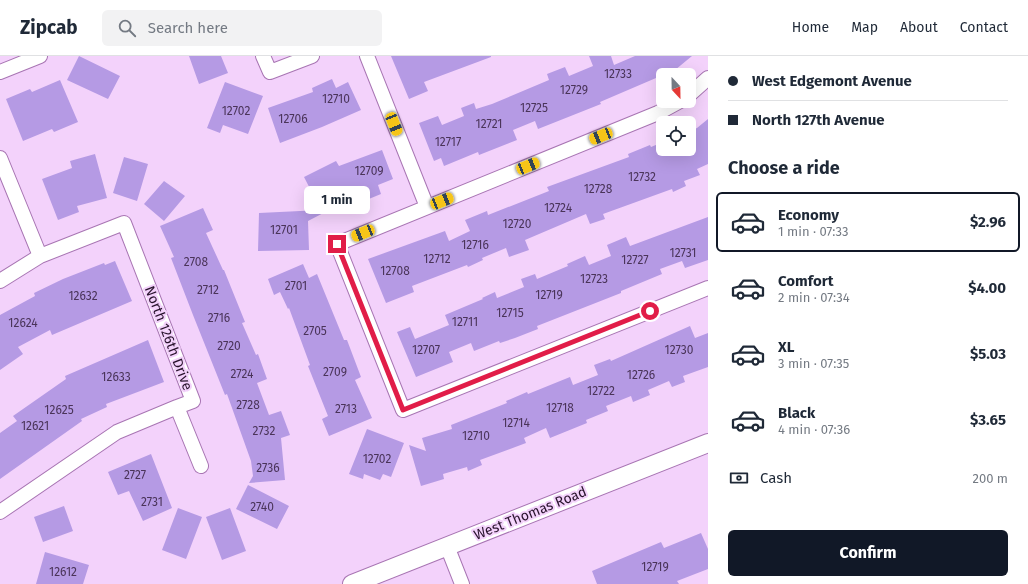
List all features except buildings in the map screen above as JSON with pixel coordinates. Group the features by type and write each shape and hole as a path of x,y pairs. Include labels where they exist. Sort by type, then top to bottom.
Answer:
{"street":[{"path":"0,72 40,56"},
{"path":"264,56 270,72 312,56"},
{"path":"367,56 427,207"},
{"path":"696,89 708,78"},
{"path":"667,108 337,244 403,410 708,288"},
{"path":"0,158 40,256 0,281"},
{"name":"North 126th Drive","path":"40,256 124,223 193,401 177,407 201,466"},
{"path":"0,512 117,432 177,407"},
{"name":"West Thomas Road","path":"352,584 708,443"},
{"path":"447,546 462,584"}],"route":[{"path":"337,244 403,410 650,311"}]}
